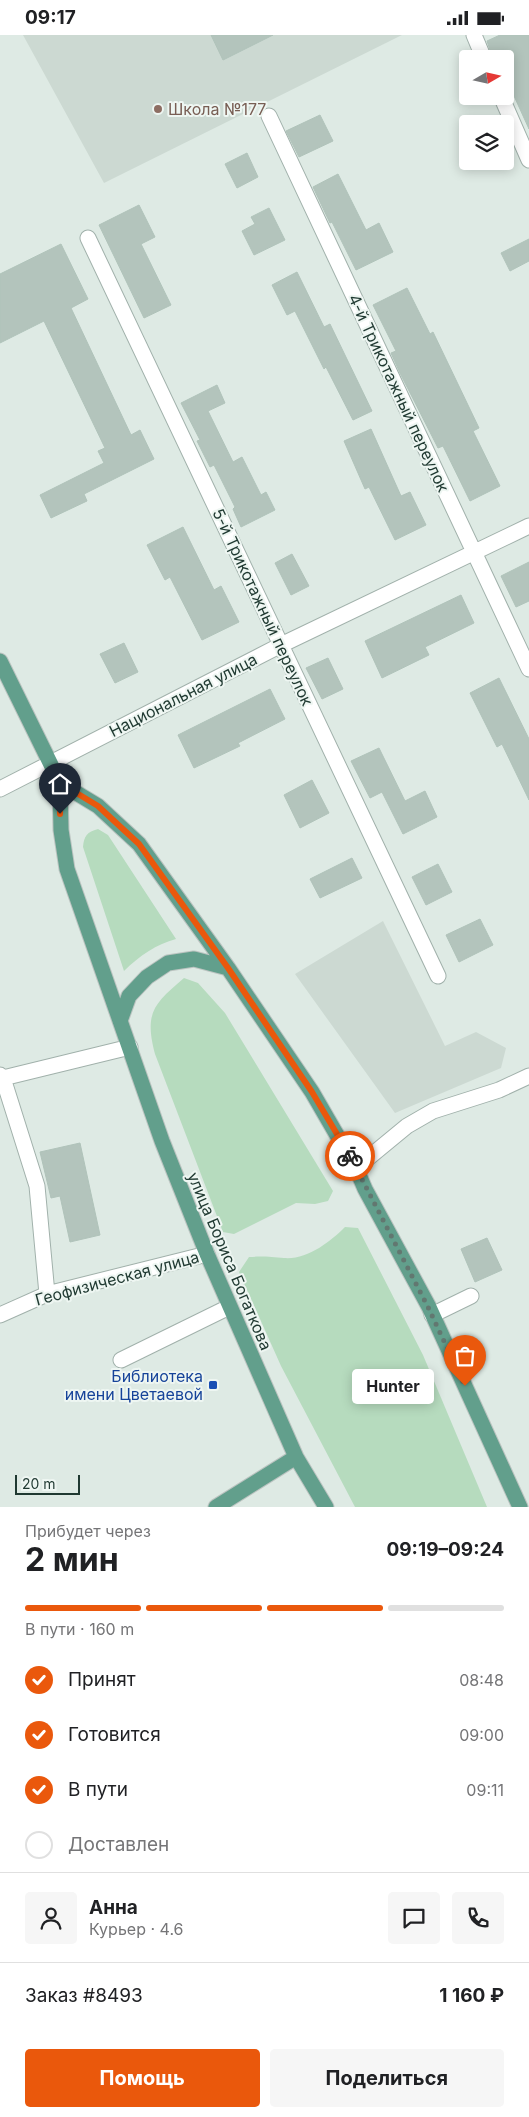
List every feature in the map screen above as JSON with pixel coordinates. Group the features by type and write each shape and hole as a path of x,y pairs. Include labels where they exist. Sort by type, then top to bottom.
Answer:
{"main road":[{"name":"улица Бориса Богаткова","path":"0,661 48,763 60,783 98,806 139,844 228,968 312,1092 356,1168 365,1189 432,1315 520,1507"},
{"name":"улица Бориса Богаткова","path":"60,783 61,830 67,869 162,1141 229,1307 296,1457 326,1507"},
{"path":"120,1021 129,996 147,977 168,963 194,959 228,968"},
{"path":"216,1507 296,1457"}],"street":[{"path":"474,35 480,50"},
{"path":"505,105 529,160"},
{"name":"4-й Трикотажный переулок","path":"269,116 529,669"},
{"name":"5-й Трикотажный переулок","path":"88,238 438,977"},
{"name":"Национальная улица","path":"0,789 280,645 529,526"},
{"path":"47,1294 37,1186 1,1077 130,1047"},
{"path":"356,1168 407,1126 433,1111 499,1090 529,1076"},
{"name":"Геофизическая улица","path":"0,1315 47,1294 207,1254"},
{"path":"432,1315 471,1296"},
{"path":"120,1360 229,1307"}],"shaded area":[{"name":"Школа №177","path":"23,35 402,35 104,183"},
{"path":"383,921 445,1046 476,1032 506,1048 501,1068 395,1113 295,974"}],"green space":[{"path":"98,829 108,835 176,939 148,951 124,971 83,847 87,835"},
{"path":"184,978 198,983 225,1013 333,1191 328,1201 315,1204 296,1203 234,1234 223,1232 155,1054 152,1040 151,1018 154,1010 165,995"},
{"path":"345,1227 358,1228 423,1355 487,1507 355,1507 281,1366 239,1272 249,1257 293,1258 301,1256 318,1249"}],"building":[{"name":"Школа №177","path":"211,35 273,35 223,60"},
{"path":"500,35 529,35 529,129 514,96 514,50 490,50 487,41"},
{"path":"320,115 333,141 299,157 286,131"},
{"path":"247,153 258,177 237,188 225,164"},
{"path":"338,174 366,230 379,223 393,252 356,270 313,187"},
{"path":"139,205 155,237 141,244 171,305 144,318 99,225"},
{"path":"269,208 285,240 254,255 242,231 255,224 251,217"},
{"path":"529,239 529,261 510,271 501,253"},
{"path":"61,244 88,299 71,308 131,435 140,430 154,459 84,494 87,501 51,518 40,495 104,463 98,451 105,448 44,321 0,343 0,274"},
{"path":"297,272 324,327 330,324 372,411 353,420 326,367 324,369 295,311 287,315 272,285"},
{"path":"407,288 430,334 433,332 479,428 473,431 500,486 470,501 443,446 438,448 400,373 391,353 396,351 373,305"},
{"path":"217,385 225,403 208,411 233,462 242,457 261,495 266,492 275,510 241,527 233,509 235,507 214,465 210,467 197,441 200,440 181,403"},
{"path":"371,429 401,496 410,492 426,525 395,540 369,487 365,489 344,441"},
{"path":"183,527 214,590 221,586 239,622 202,640 170,577 165,580 147,545"},
{"path":"292,554 309,586 291,595 275,563"},
{"path":"529,562 529,601 516,607 501,576"},
{"path":"461,595 474,623 425,647 429,655 382,678 365,641"},
{"path":"124,643 138,672 115,683 100,654"},
{"path":"328,658 343,689 322,699 306,668"},
{"path":"499,678 529,739 529,800 502,744 497,747 470,693"},
{"path":"270,689 285,719 238,743 240,746 194,768 178,735"},
{"path":"379,748 405,801 425,791 437,817 403,834 382,792 370,798 351,761"},
{"path":"312,780 329,813 300,828 284,795"},
{"path":"352,858 362,878 320,898 310,879"},
{"path":"438,864 452,892 426,905 412,877"},
{"path":"480,919 493,945 459,962 446,935"},
{"path":"80,1143 100,1235 70,1242 60,1196 51,1198 40,1152"},
{"path":"487,1238 502,1270 475,1282 461,1249"}],"way so far":[{"path":"350,1156 365,1189 428,1307 465,1386"}],"place":[{"name":"Школа №177","path":"158,109"},
{"name":"Библиотека имени Цветаевой","path":"213,1385"},
{"name":"Hunter","path":"465,1386"}],"route":[{"path":"60,814 60,783 98,806 139,844 228,968 312,1092 350,1156"}]}
